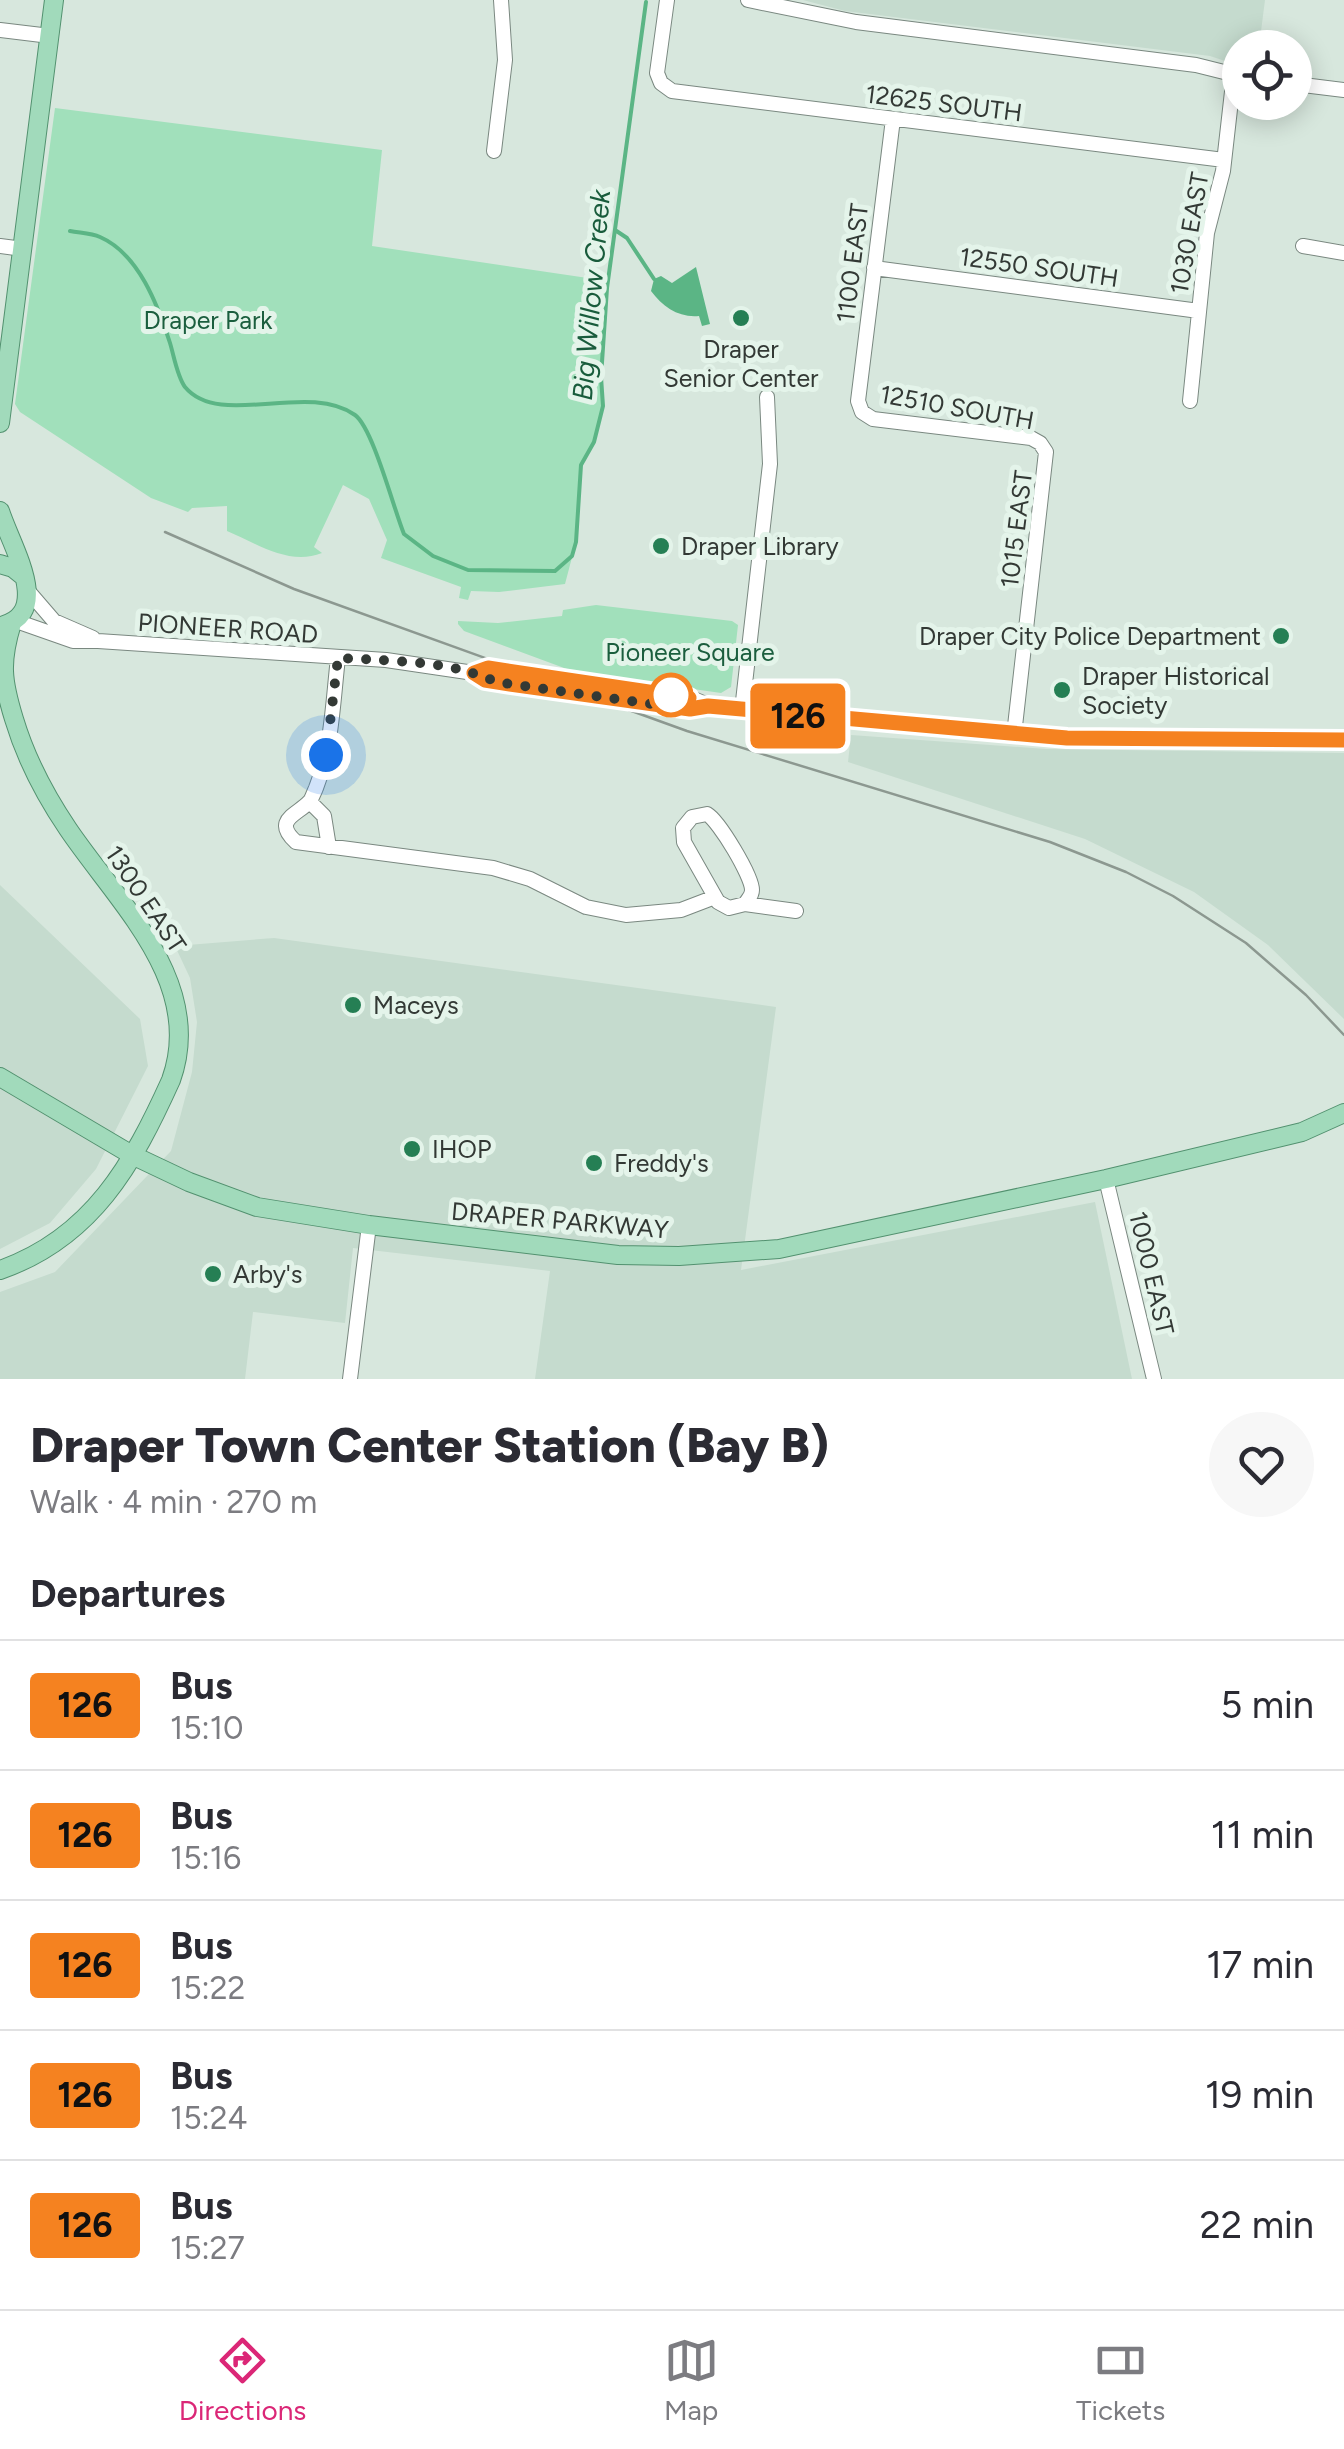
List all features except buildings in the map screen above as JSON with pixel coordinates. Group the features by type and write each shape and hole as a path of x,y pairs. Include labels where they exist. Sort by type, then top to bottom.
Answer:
{"main road":[{"path":"0,423 54,0"},
{"path":"0,511 26,584"},
{"path":"0,564 12,568 26,584"},
{"name":"1300 EAST","path":"0,1270 42,1252 75,1228 105,1197 163,1098 177,1065 180,1032 174,994 156,954 48,797 21,742 1,678 0,656 9,623 28,603 26,584"},
{"name":"DRAPER PARKWAY","path":"0,1077 132,1155 189,1182 257,1207 369,1225 618,1255 720,1254 815,1242 1315,1128 1344,1113"},
{"name":"DRAPER PARKWAY","path":"1315,1128 1344,1130"}],"street":[{"path":"494,151 505,60 501,0"},
{"name":"12625 SOUTH","path":"667,0 657,68 661,83 677,92 1224,160"},
{"path":"748,0 856,22 1196,64 1222,71"},
{"path":"0,30 50,36"},
{"path":"1312,86 1344,90"},
{"name":"1100 EAST","path":"862,412 858,396 893,119"},
{"name":"1030 EAST","path":"1190,401 1207,233 1230,120"},
{"path":"0,246 23,248"},
{"path":"1303,246 1344,253"},
{"name":"12550 SOUTH","path":"874,268 1198,311"},
{"path":"742,710 770,464 767,397"},
{"name":"12510 SOUTH","path":"862,412 878,420 1031,438 1044,447"},
{"name":"1015 EAST","path":"1014,735 1047,464 1044,447"},
{"name":"PIONEER ROAD","path":"26,584 54,621 98,641"},
{"name":"PIONEER ROAD","path":"9,623 73,641 386,660 474,673 488,668 689,698 708,706 1014,735 1109,740 1344,740"},
{"path":"338,658 326,755 310,802 292,813 287,832 296,842 493,868 530,880 586,907 616,913 664,914 714,897"},
{"path":"310,802 324,816 328,847"},
{"path":"745,904 751,895 750,881 719,824 707,814 700,814 687,822 682,834 714,897 729,908 745,904 796,911"},
{"name":"1000 EAST","path":"1106,1178 1154,1379"},
{"path":"350,1379 369,1225"}],"shaded area":[{"path":"803,0 1265,0 1261,30 1222,30 1222,60 845,11"},
{"path":"696,267 710,324 702,326 699,316 672,310 651,291 654,279 661,276 672,283"},
{"path":"851,735 1046,749 1344,753 1344,1019 1268,945 1194,892 1085,839 848,762"},
{"path":"0,885 140,1019 148,1066 96,1169 50,1223 0,1249"},
{"path":"274,938 776,1007 741,1270 1095,1202 1132,1379 535,1379 550,1271 353,1248 345,1323 253,1312 245,1379 0,1379 0,1292 55,1272 171,1151 192,1072 197,1022 190,978 175,946"}],"green space":[{"name":"Draper Park","path":"55,108 382,150 372,246 608,281 601,377 603,406 594,442 581,465 576,542 565,584 499,592 471,591 468,600 459,598 461,587 381,558 387,540 369,499 343,485 314,547 322,553 298,557 274,552 227,531 227,506 192,508 188,512 151,498 20,412 15,404"},
{"name":"Pioneer Square","path":"596,605 732,621 738,625 731,687 721,693 575,672 464,631 458,624 562,616 563,610"}],"waterway":[{"name":"Big Willow Creek","path":"70,231 100,237 114,245 136,268 159,313 182,382 200,399 242,405 313,402 355,415 376,452 404,534 433,556 468,570 555,571 572,556 581,465 594,442 603,406 607,288 646,2"},
{"path":"615,230 627,238 654,279"}],"tram line":[{"path":"165,532 294,589 687,731 1050,842 1126,872 1173,896 1246,943 1306,995 1344,1035"}],"bus line":[{"name":"126","path":"689,698 488,668 474,673 485,680 690,709 708,706 959,731 1095,740 1344,740"}],"place":[{"name":"Draper Senior Center","path":"741,318"},
{"name":"Draper Library","path":"661,546"},
{"name":"Draper City Police Department","path":"1281,636"},
{"name":"Draper Historical Society","path":"1062,690"},
{"name":"Maceys","path":"353,1005"},
{"name":"IHOP","path":"412,1149"},
{"name":"Freddy's","path":"594,1163"},
{"name":"Arby's","path":"213,1274"}],"route":[{"path":"326,755 338,658 435,667 474,673 485,680 666,706 671,695"}]}
